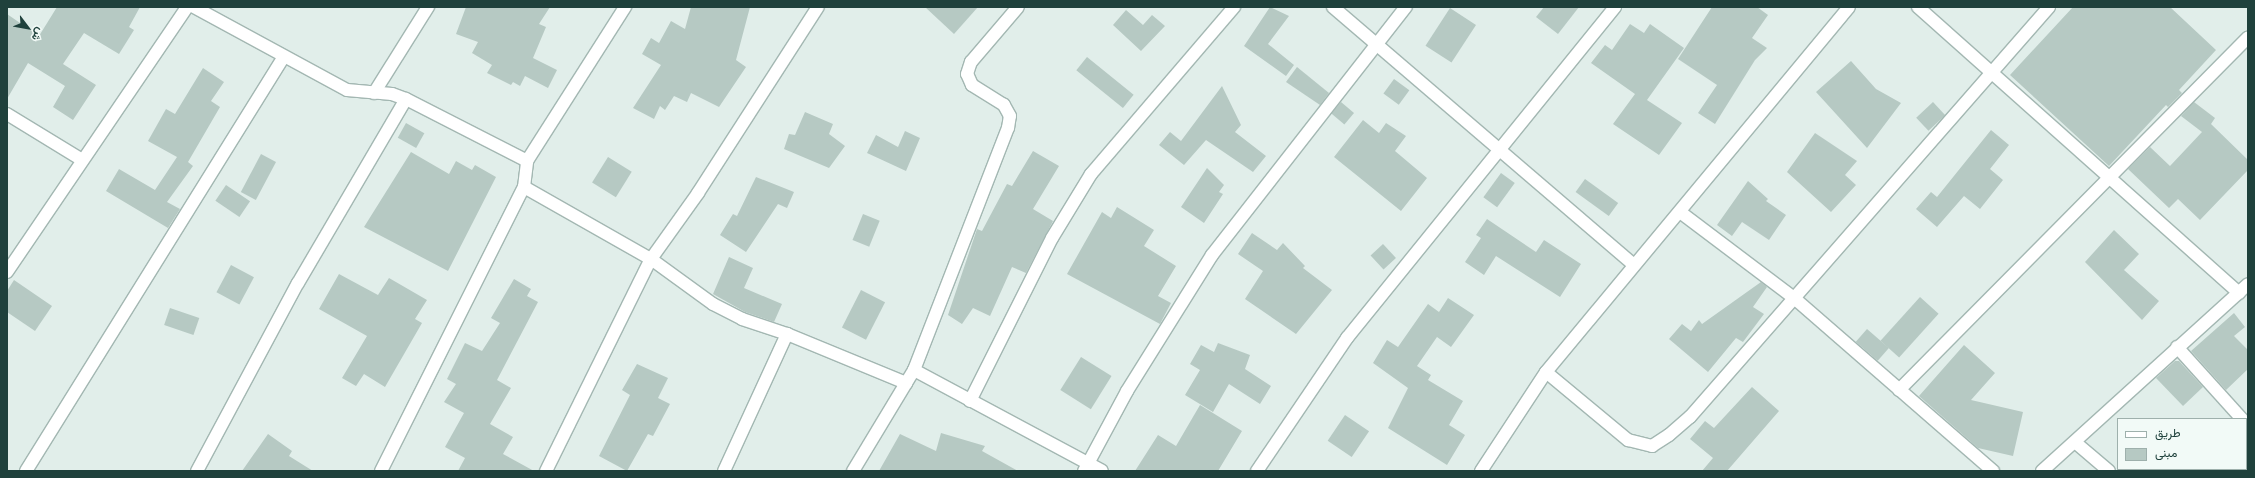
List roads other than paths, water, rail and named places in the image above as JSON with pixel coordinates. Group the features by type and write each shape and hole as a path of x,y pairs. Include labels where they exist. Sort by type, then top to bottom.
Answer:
{"street":[{"path":"7,272 186,7"},
{"path":"194,7 347,90 406,99 527,161"},
{"path":"374,93 428,7"},
{"path":"381,471 524,187 527,161 625,7"},
{"path":"546,471 651,259 698,193 818,7"},
{"path":"854,471 914,370 1008,128 1010,116 1004,105 972,85 967,74 971,62 1018,7"},
{"path":"970,401 1052,238 1092,174 1234,7"},
{"path":"1334,7 1633,264"},
{"path":"1086,467 1127,391 1212,255 1406,7"},
{"path":"1257,471 1347,338 1615,7"},
{"path":"1481,471 1546,372 1633,264 1680,212 1849,7"},
{"path":"1918,7 2112,178 2243,289 2177,348 2076,443 2042,471"},
{"path":"1546,372 1628,440 1652,446 1690,417 2049,7"},
{"path":"1899,390 2112,178 2248,37"},
{"path":"26,471 284,57"},
{"path":"197,471 298,283 406,99"},
{"path":"7,114 82,160"},
{"path":"524,187 651,259 713,304 742,319 787,334 906,383"},
{"path":"1680,212 1794,298 1993,471"},
{"path":"724,471 787,334"},
{"path":"2177,348 2241,418"},
{"path":"914,370 1086,467 1102,471"},
{"path":"2076,443 2109,471"}]}
